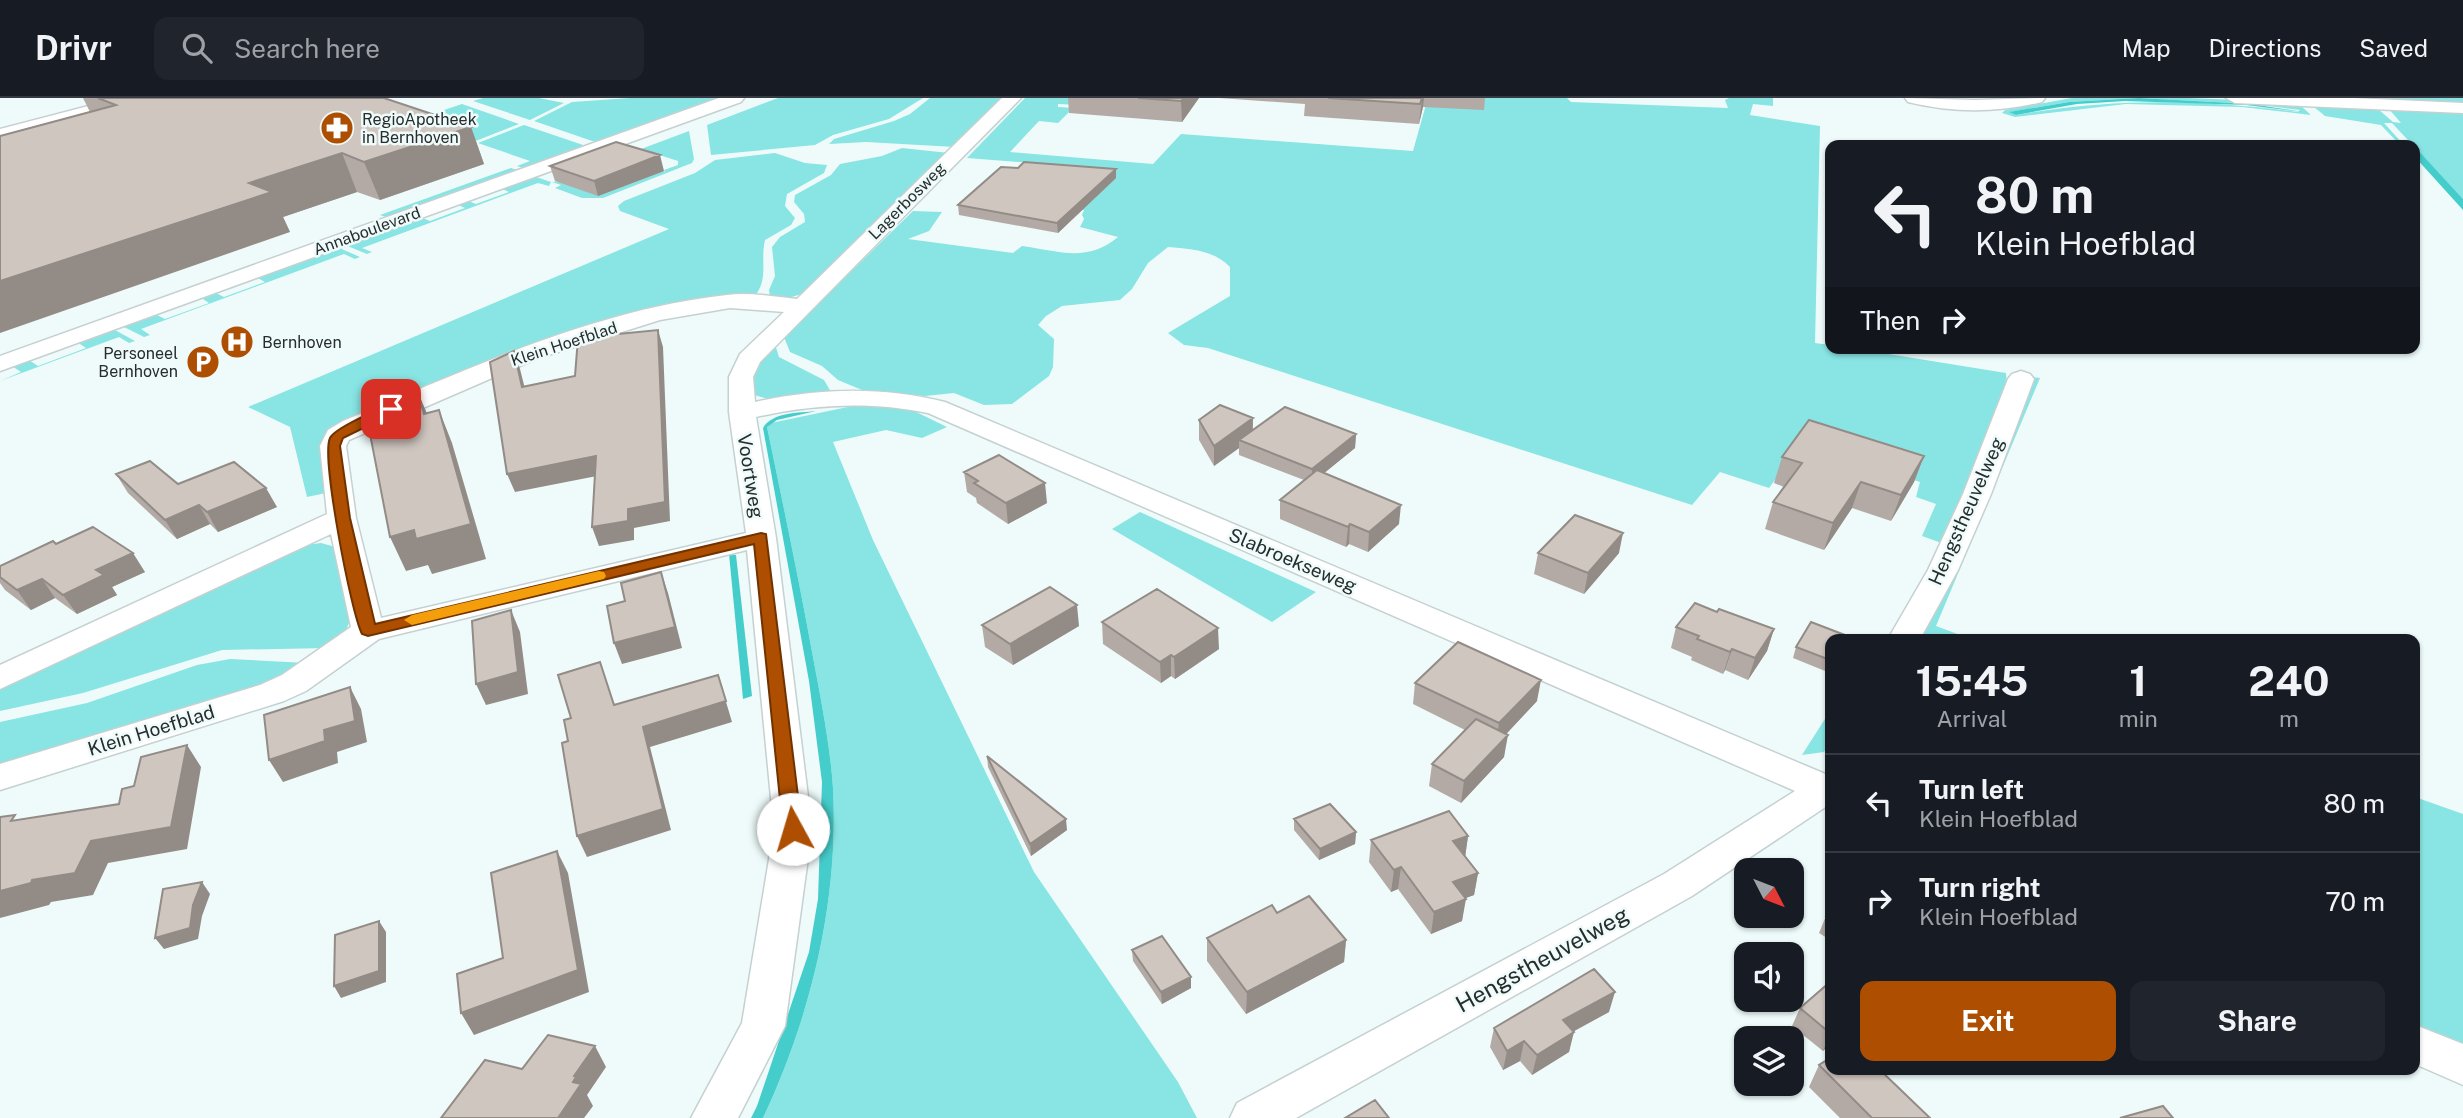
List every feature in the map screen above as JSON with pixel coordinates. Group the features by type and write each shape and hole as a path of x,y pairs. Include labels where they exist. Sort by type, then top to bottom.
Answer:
{"street":[{"path":"0,135 139,98"},
{"name":"Annaboulevard","path":"0,364 735,98"},
{"name":"Lagerbosweg","path":"803,306 1012,98"},
{"path":"1914,98 1957,106 1997,106 2036,98"},
{"path":"2235,98 2463,108"},
{"name":"Klein Hoefblad","path":"368,631 342,518 333,446 337,436 352,427 527,354 656,314 705,304 760,302 803,306"},
{"name":"Voortweg","path":"713,1118 763,1026 793,829 761,538 742,412 741,377 749,359 803,306"},
{"name":"Hengstheuvelweg","path":"1907,634 1943,570 1977,494 2021,379"},
{"name":"Slabroekseweg","path":"742,412 850,395 895,397 936,407 1825,782"},
{"path":"0,678 342,518"},
{"name":"Klein Hoefblad","path":"0,777 272,693 294,683 368,631 761,538"},
{"name":"Hengstheuvelweg","path":"1253,1118 1678,885 1825,782"},
{"path":"2420,1046 2463,1065"}],"shaded area":[{"path":"483,98 539,98 564,103 530,120 473,101"},
{"path":"630,98 724,98 598,143 534,121 572,102"},
{"path":"778,98 923,98 889,119 833,135 815,145 711,155 707,125"},
{"path":"930,98 1004,98 955,147 866,142 829,144 834,139 910,114"},
{"path":"1025,98 1074,98 1080,105 1058,104 1058,107 1074,108 1080,112 1069,112 1058,123 1039,121 1010,152 1153,164 1181,134 1413,151 1427,101 1414,98 1567,98 1571,102 1728,108 1725,100 1729,98 1773,98 1773,106 1753,104 1750,115 1820,126 1815,343 1825,344 1825,354 1888,354 2006,373 2007,386 1947,545 1922,536 1936,504 1916,497 1920,482 1801,444 1769,488 1720,472 1692,505 1208,348 1184,345 1168,333 1230,296 1230,267 1217,257 1193,250 1168,247 1148,263 1132,289 1120,300 1062,306 1046,316 1038,325 1054,339 1053,367 1049,376 1012,404 984,405 954,393 925,396 862,390 838,380 822,366 790,352 784,337 913,211 942,212 929,231 908,239 1013,253 1022,246 1084,253 1106,245 1118,237 1080,227 1084,210 1075,209 1059,165 967,158"},
{"path":"2072,98 2139,98 2188,98 2289,102 2301,106 2311,115 2242,107 2126,104 2015,117 2002,113 2005,110","holes":["2139,98 2252,104 2300,110 2298,112 2157,102 2052,109 2016,115 2010,112 2069,102"]},
{"path":"2139,98 2252,104 2303,112 2246,105 2125,101 2077,104 2016,115 2009,112 2069,102"},
{"path":"2317,98 2463,98 2463,199 2420,153 2420,140 2408,140 2392,123 2384,123 2399,140 2395,140 2381,125 2325,116 2314,107 2320,104 2378,109 2393,122 2401,123 2382,101"},
{"path":"462,104 519,124 473,142 411,121"},
{"path":"524,125 589,147 526,169 517,166 530,161 478,143"},
{"path":"689,131 694,159 692,163 603,198 582,198 555,188 561,185 552,182 660,170 665,172 664,170 678,165 678,161 641,149"},
{"path":"902,148 949,153 805,293 785,299 770,297 769,290 775,276 772,247 780,237 805,222 804,214 794,202 795,195 831,175 840,164 882,156"},
{"path":"2420,152 2463,199 2463,210 2420,163"},
{"path":"775,153 805,163 827,165 824,173 787,194 785,206 795,218 791,225 765,240 762,283 755,296 715,298 340,423 326,432 321,443 326,493 307,497 290,427 248,407 669,229 620,211 618,206 624,201 695,173 715,160"},
{"path":"511,168 520,171 389,218 380,215"},
{"path":"533,176 551,182 549,186 538,183 362,248 372,252 367,254 345,245 420,217 430,221 465,208 456,204 466,200 476,204 509,192 500,188"},
{"path":"337,247 360,257 355,259 344,254 141,329 150,335 144,337 122,326 155,314 165,319 209,303 200,297 214,292 224,297 265,282 256,277"},
{"path":"113,329 135,341 129,343 119,337 0,381 21,372 12,366 29,360 38,366 86,348 77,342"},
{"path":"775,344 779,357 824,380 831,392 772,400 754,395 749,385 762,356"},
{"path":"2031,377 2040,378 1936,626 1958,634 1917,634"},
{"path":"862,404 908,408 947,427 922,438 886,430 833,442 873,540 1034,872 1178,1082 1197,1118 763,1118 780,1079 808,999 826,915 834,830 833,788 825,722 767,427 771,423"},
{"path":"816,411 777,420 767,427 827,739 833,788 831,873 818,957 795,1039 763,1118 751,1118 809,952 818,899 822,782 809,681 763,428 779,416"},
{"path":"1140,512 1316,592 1272,622 1112,529"},
{"path":"321,543 339,548 350,620 347,628 327,648 222,650 83,693 0,711 0,686 298,546"},
{"path":"729,554 736,555 752,696 743,699"},
{"path":"230,659 306,663 276,682 0,765 0,722 87,703 197,665"},
{"path":"1825,719 1824,752 1802,755"},
{"path":"2420,799 2463,814 2463,1052 2420,1033"}],"building":[{"path":"98,98 384,98 471,127 364,162 342,153 249,183 272,192 0,281 0,136 116,105"},
{"path":"1138,98 1184,98 1181,101"},
{"path":"1328,98 1422,98 1420,104"},
{"path":"616,142 660,155 594,181 550,166"},
{"path":"1024,162 1116,169 1057,223 958,205 1001,167 1018,168"},
{"path":"658,330 665,502 628,509 628,521 592,527 596,456 507,474 490,362 514,351 522,387 575,376 578,338"},
{"path":"417,390 424,414 439,410 471,524 416,539 414,530 390,537 364,403"},
{"path":"1220,405 1253,418 1214,446 1199,420"},
{"path":"1285,407 1356,434 1312,469 1239,440"},
{"path":"1809,420 1924,456 1901,495 1861,482 1833,523 1773,502 1802,463 1782,457"},
{"path":"999,455 1045,483 1006,503 974,483 978,481 964,472"},
{"path":"150,461 178,484 234,462 266,488 207,512 199,505 165,520 116,474"},
{"path":"1317,470 1401,505 1369,532 1350,524 1348,527 1280,500"},
{"path":"1575,515 1623,533 1588,573 1538,553"},
{"path":"93,527 133,553 96,570 104,575 63,595 42,579 17,590 0,577 0,566 53,541 56,544"},
{"path":"661,572 675,627 614,643 607,606 625,601 621,583"},
{"path":"1050,587 1077,605 1010,644 982,625"},
{"path":"1157,589 1218,628 1174,657 1171,655 1160,662 1102,622"},
{"path":"1695,603 1774,629 1755,658 1732,649 1730,652 1676,627"},
{"path":"511,610 518,672 476,684 472,621"},
{"path":"1811,622 1842,634 1825,634 1825,658 1796,647"},
{"path":"1458,642 1541,680 1499,723 1415,683"},
{"path":"600,662 614,705 718,675 726,701 643,727 663,809 577,836 562,743 568,741 564,720 571,718 558,675"},
{"path":"350,687 355,721 324,730 325,741 269,760 264,715"},
{"path":"1476,719 1508,735 1464,781 1432,764"},
{"path":"187,745 171,827 91,841 75,873 32,880 31,883 0,891 0,817 15,815 11,821 119,804 122,789 134,786 141,757"},
{"path":"987,756 1066,819 1030,844"},
{"path":"1330,804 1356,832 1320,849 1294,819"},
{"path":"1449,811 1468,836 1453,841 1478,873 1453,882 1466,899 1434,912 1401,867 1394,870 1371,840"},
{"path":"557,851 578,970 461,1013 457,974 503,958 491,873"},
{"path":"202,882 193,905 190,928 155,938 163,889"},
{"path":"1309,896 1346,940 1247,992 1207,938 1272,905 1277,913"},
{"path":"379,921 379,971 334,986 335,935"},
{"path":"1162,936 1191,977 1161,992 1132,950"},
{"path":"1594,969 1615,992 1563,1020 1574,1032 1537,1055 1524,1041 1507,1051 1494,1028"},
{"path":"1825,986 1825,1029 1804,1011 1804,1005"},
{"path":"548,1035 595,1046 574,1076 576,1077 573,1082 581,1084 558,1118 441,1118 485,1060 522,1069"},
{"path":"1829,1075 1885,1075 1930,1118 1872,1118"},
{"path":"1375,1100 1389,1118 1345,1118"},
{"path":"2163,1106 2173,1118 2120,1118"}],"slow traffic":[{"path":"412,620 599,576"}],"place":[{"name":"RegioApotheek in Bernhoven","path":"337,128"},
{"name":"Bernhoven","path":"237,342"},
{"name":"Personeel Bernhoven","path":"203,362"}],"route":[{"path":"391,409 337,436 333,446 342,518 368,631 761,538 793,829"}]}
